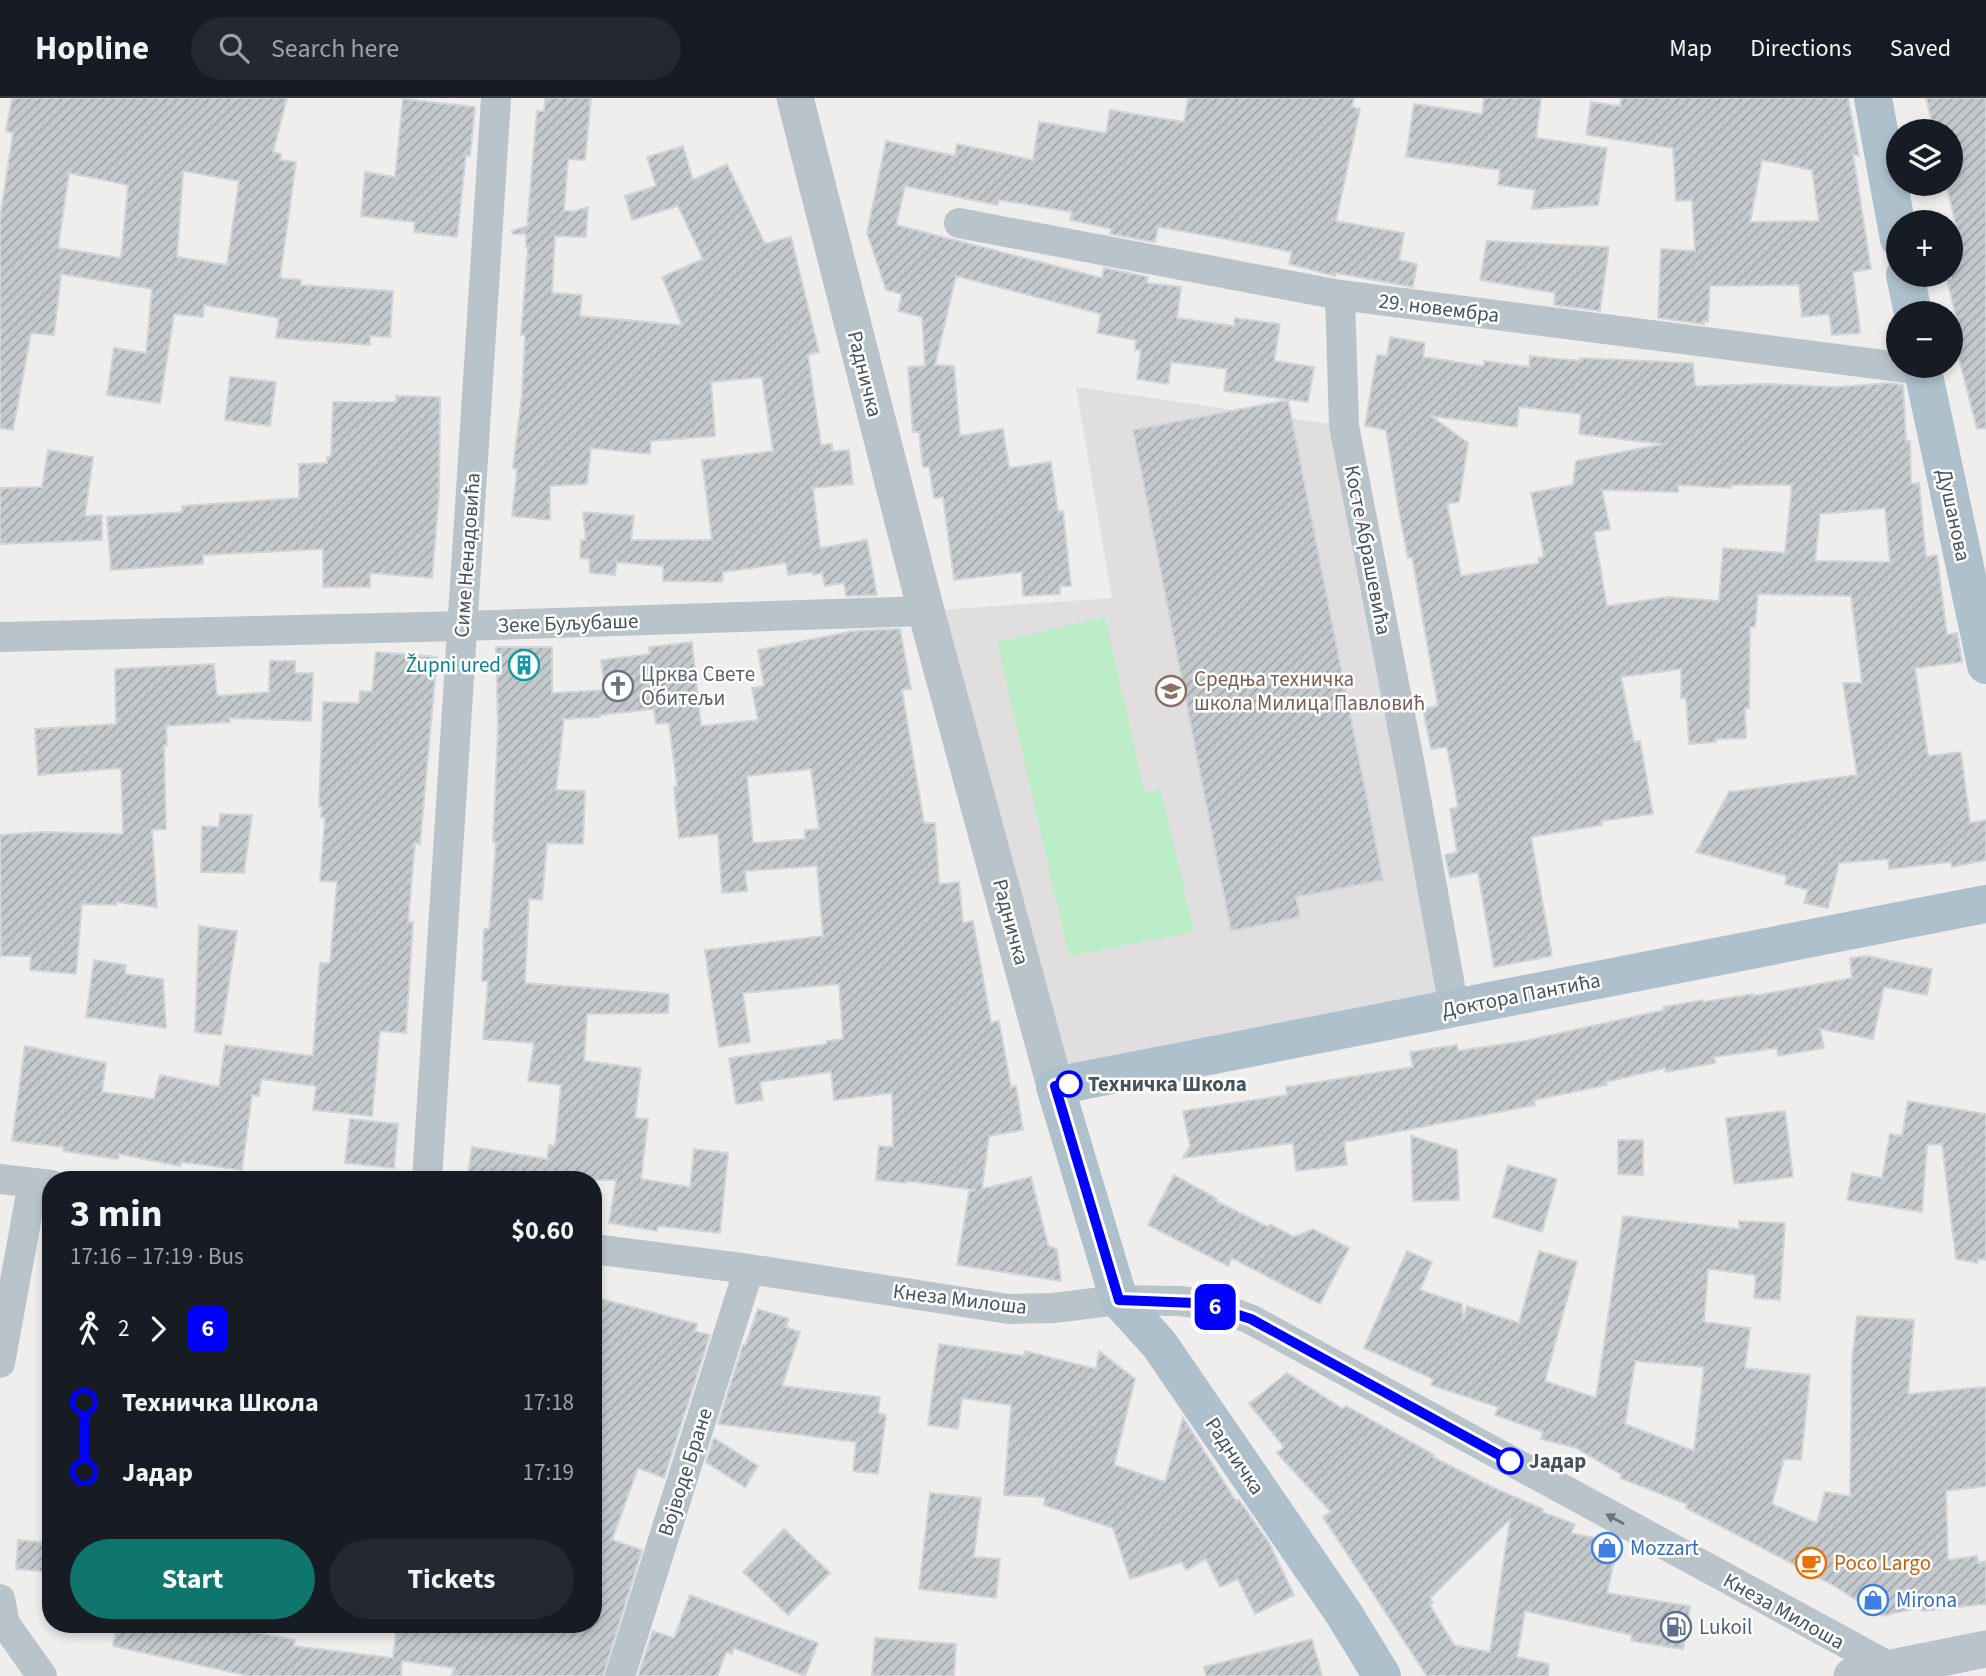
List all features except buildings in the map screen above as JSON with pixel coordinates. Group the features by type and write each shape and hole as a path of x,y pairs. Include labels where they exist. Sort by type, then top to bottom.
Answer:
{"main road":[{"path":"1873,98 1894,210"},
{"name":"Душанова","path":"1925,378 1986,664"},
{"name":"Доктора Пантића","path":"1055,1086 1986,904"},
{"name":"Радничка","path":"1055,1086 1119,1300 1167,1356 1344,1614 1382,1676"}],"street":[{"name":"Симе Ненадовића","path":"428,1171 496,98"},
{"name":"Радничка","path":"795,98 926,611 1055,1086"},
{"name":"29. новембра","path":"959,223 1340,295 1886,363"},
{"name":"Косте Абрашевића","path":"1340,295 1344,426 1454,1008"},
{"name":"Зеке Буљубаше","path":"0,636 463,626 926,611"},
{"path":"0,1179 42,1184 0,1363"},
{"name":"Кнеза Милоша","path":"602,1250 749,1269 1009,1309 1053,1308 1119,1300 1180,1301 1211,1306 1251,1319 1898,1672"},
{"name":"Војводе Бране","path":"620,1676 749,1269"},
{"path":"0,1599 5,1624 42,1676"},
{"path":"1852,1676 1898,1672 1986,1650"}],"shaded area":[{"name":"Средња техничка школа Милица Павловић","path":"1076,387 1344,426 1454,1008 1055,1086 926,611 1112,598"}],"green space":[{"path":"1105,617 1145,793 1161,789 1194,932 1069,956 997,642"}],"bus line":[{"name":"6","path":"1069,1084 1055,1086 1119,1300 1196,1303 1251,1319 1510,1461"}],"place":[{"name":"Župni ured","path":"524,665"},
{"name":"Црква Свете Обитељи","path":"618,686"},
{"name":"Средња техничка школа Милица Павловић","path":"1171,691"},
{"name":"Техничка Школа","path":"1069,1084"},
{"name":"Јадар","path":"1510,1461"},
{"name":"Mozzart","path":"1607,1548"},
{"name":"Poco Largo","path":"1811,1563"},
{"name":"Mirona","path":"1873,1600"},
{"name":"Lukoil","path":"1676,1627"}]}
